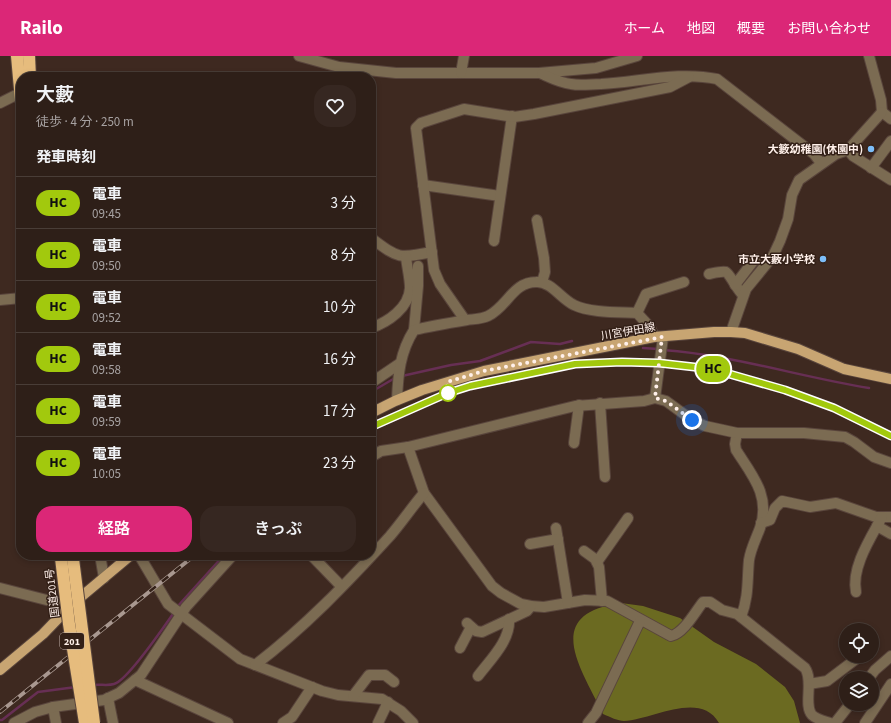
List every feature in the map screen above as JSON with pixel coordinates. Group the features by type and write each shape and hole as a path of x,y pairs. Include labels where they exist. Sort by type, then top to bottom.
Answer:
{"highway":[{"path":"17,56 19,72"},
{"path":"29,56 30,72"},
{"name":"国道201号","path":"67,560 69,624 85,723"},
{"name":"国道201号","path":"67,560 94,723"}],"main road":[{"name":"川宮伊田線","path":"376,410 422,390 484,371 658,337 730,332 745,333 798,349 844,369 891,379"},
{"path":"0,670 43,634 70,606 125,560"}],"street":[{"path":"299,56 339,67 396,73 539,73 604,66 637,56"},
{"path":"461,73 464,56"},
{"path":"604,66 609,56"},
{"path":"730,332 746,289 773,256 788,219 792,195 799,180 836,154 848,150 882,112 881,100 869,56"},
{"path":"539,73 561,82 579,85 628,82 665,77 705,76 717,79 814,154 822,163"},
{"path":"465,320 440,284 434,270 416,128 421,123 464,109 512,116 534,114 670,87 689,77"},
{"path":"0,103 16,98"},
{"path":"882,112 891,118"},
{"path":"494,241 512,116"},
{"path":"871,168 891,141"},
{"path":"848,150 853,156 891,180"},
{"path":"423,185 500,196"},
{"path":"537,220 544,258 545,272 542,282"},
{"path":"376,241 387,249 406,257 432,252"},
{"path":"376,326 399,311 407,302 410,289 406,257"},
{"path":"735,286 755,259"},
{"path":"397,400 400,364 405,344 414,330 418,286 418,266"},
{"path":"710,274 725,272 743,295"},
{"path":"414,330 487,316 501,307 517,288 527,282 542,282 547,284 563,299 575,306 587,309 638,313 658,337 655,398"},
{"path":"638,313 646,294 684,282"},
{"path":"0,300 16,298"},
{"path":"376,380 400,364"},
{"path":"376,454 381,451 408,447 579,406 600,403 644,401 655,398 666,401 692,420 705,426 737,432 804,433 845,437 874,457 891,463"},
{"path":"600,403 605,477"},
{"path":"574,443 579,406"},
{"path":"737,432 736,450 760,487 762,494 763,515 762,523 751,552 748,598 741,617"},
{"path":"408,447 424,493 492,586 510,599 531,606 585,600 607,601 640,621 671,636 675,635 681,630 703,602 710,602 722,610 737,614 805,668 809,674 809,710 813,716 830,723"},
{"path":"376,550 391,535 424,493"},
{"path":"762,523 770,520 775,508 782,502 810,507 836,503 883,520 891,534"},
{"path":"597,562 628,518"},
{"path":"856,592 854,583 862,554 883,520"},
{"path":"556,528 568,603"},
{"path":"530,544 558,539"},
{"path":"584,551 597,562 599,567 602,601"},
{"path":"101,560 104,578"},
{"path":"142,560 168,604 240,659 312,687 338,695 378,698 388,702 401,711 413,723"},
{"path":"14,723 35,712 54,707 108,698 119,694 141,674 180,614 229,560"},
{"path":"316,560 341,586"},
{"path":"255,665 318,611 366,560"},
{"path":"0,588 70,606"},
{"path":"460,648 469,625 476,631 482,632 527,611 531,606"},
{"path":"478,676 503,643 510,628 509,619"},
{"path":"588,723 596,713 640,621"},
{"path":"874,671 891,656"},
{"path":"809,684 827,681 851,663"},
{"path":"353,696 370,675 385,675 394,682"},
{"path":"135,680 228,723"},
{"path":"865,723 891,684"},
{"path":"283,723 292,717 312,687"},
{"path":"108,698 113,723"},
{"path":"378,723 388,702"},
{"path":"54,707 56,723"},
{"path":"836,723 845,711"}],"shaded area":[{"path":"621,603 643,606 680,618 714,642 756,664 785,687 794,701 800,723 719,723 711,713 700,709 688,708 675,709 624,721 617,720 603,714 578,662 574,645 574,631 581,619 596,609"}],"waterway":[{"path":"402,376 451,365 480,361 531,342 560,344 572,341"},
{"path":"643,348 658,349"},
{"path":"663,350 715,356 869,388"},
{"path":"376,389 395,378"},
{"path":"177,607 219,560"},
{"path":"93,685 112,685 120,681 137,663 175,611"},
{"path":"0,720 38,692 76,687"}],"railway":[{"path":"376,425 448,393 470,386 575,364 622,362 659,363 712,369 785,390 833,408 891,436"},
{"path":"0,712 189,560"}],"train":[{"name":"HC","path":"376,425 448,393 470,386 550,368 575,364 622,362 659,363 712,369 785,390 834,408 891,436"}],"place":[{"name":"大籔幼稚園(休園中)","path":"871,149"},
{"name":"市立大藪小学校","path":"823,259"}],"route":[{"path":"448,393 447,382 484,371 654,337 662,337 655,398 666,401 692,420"}]}
